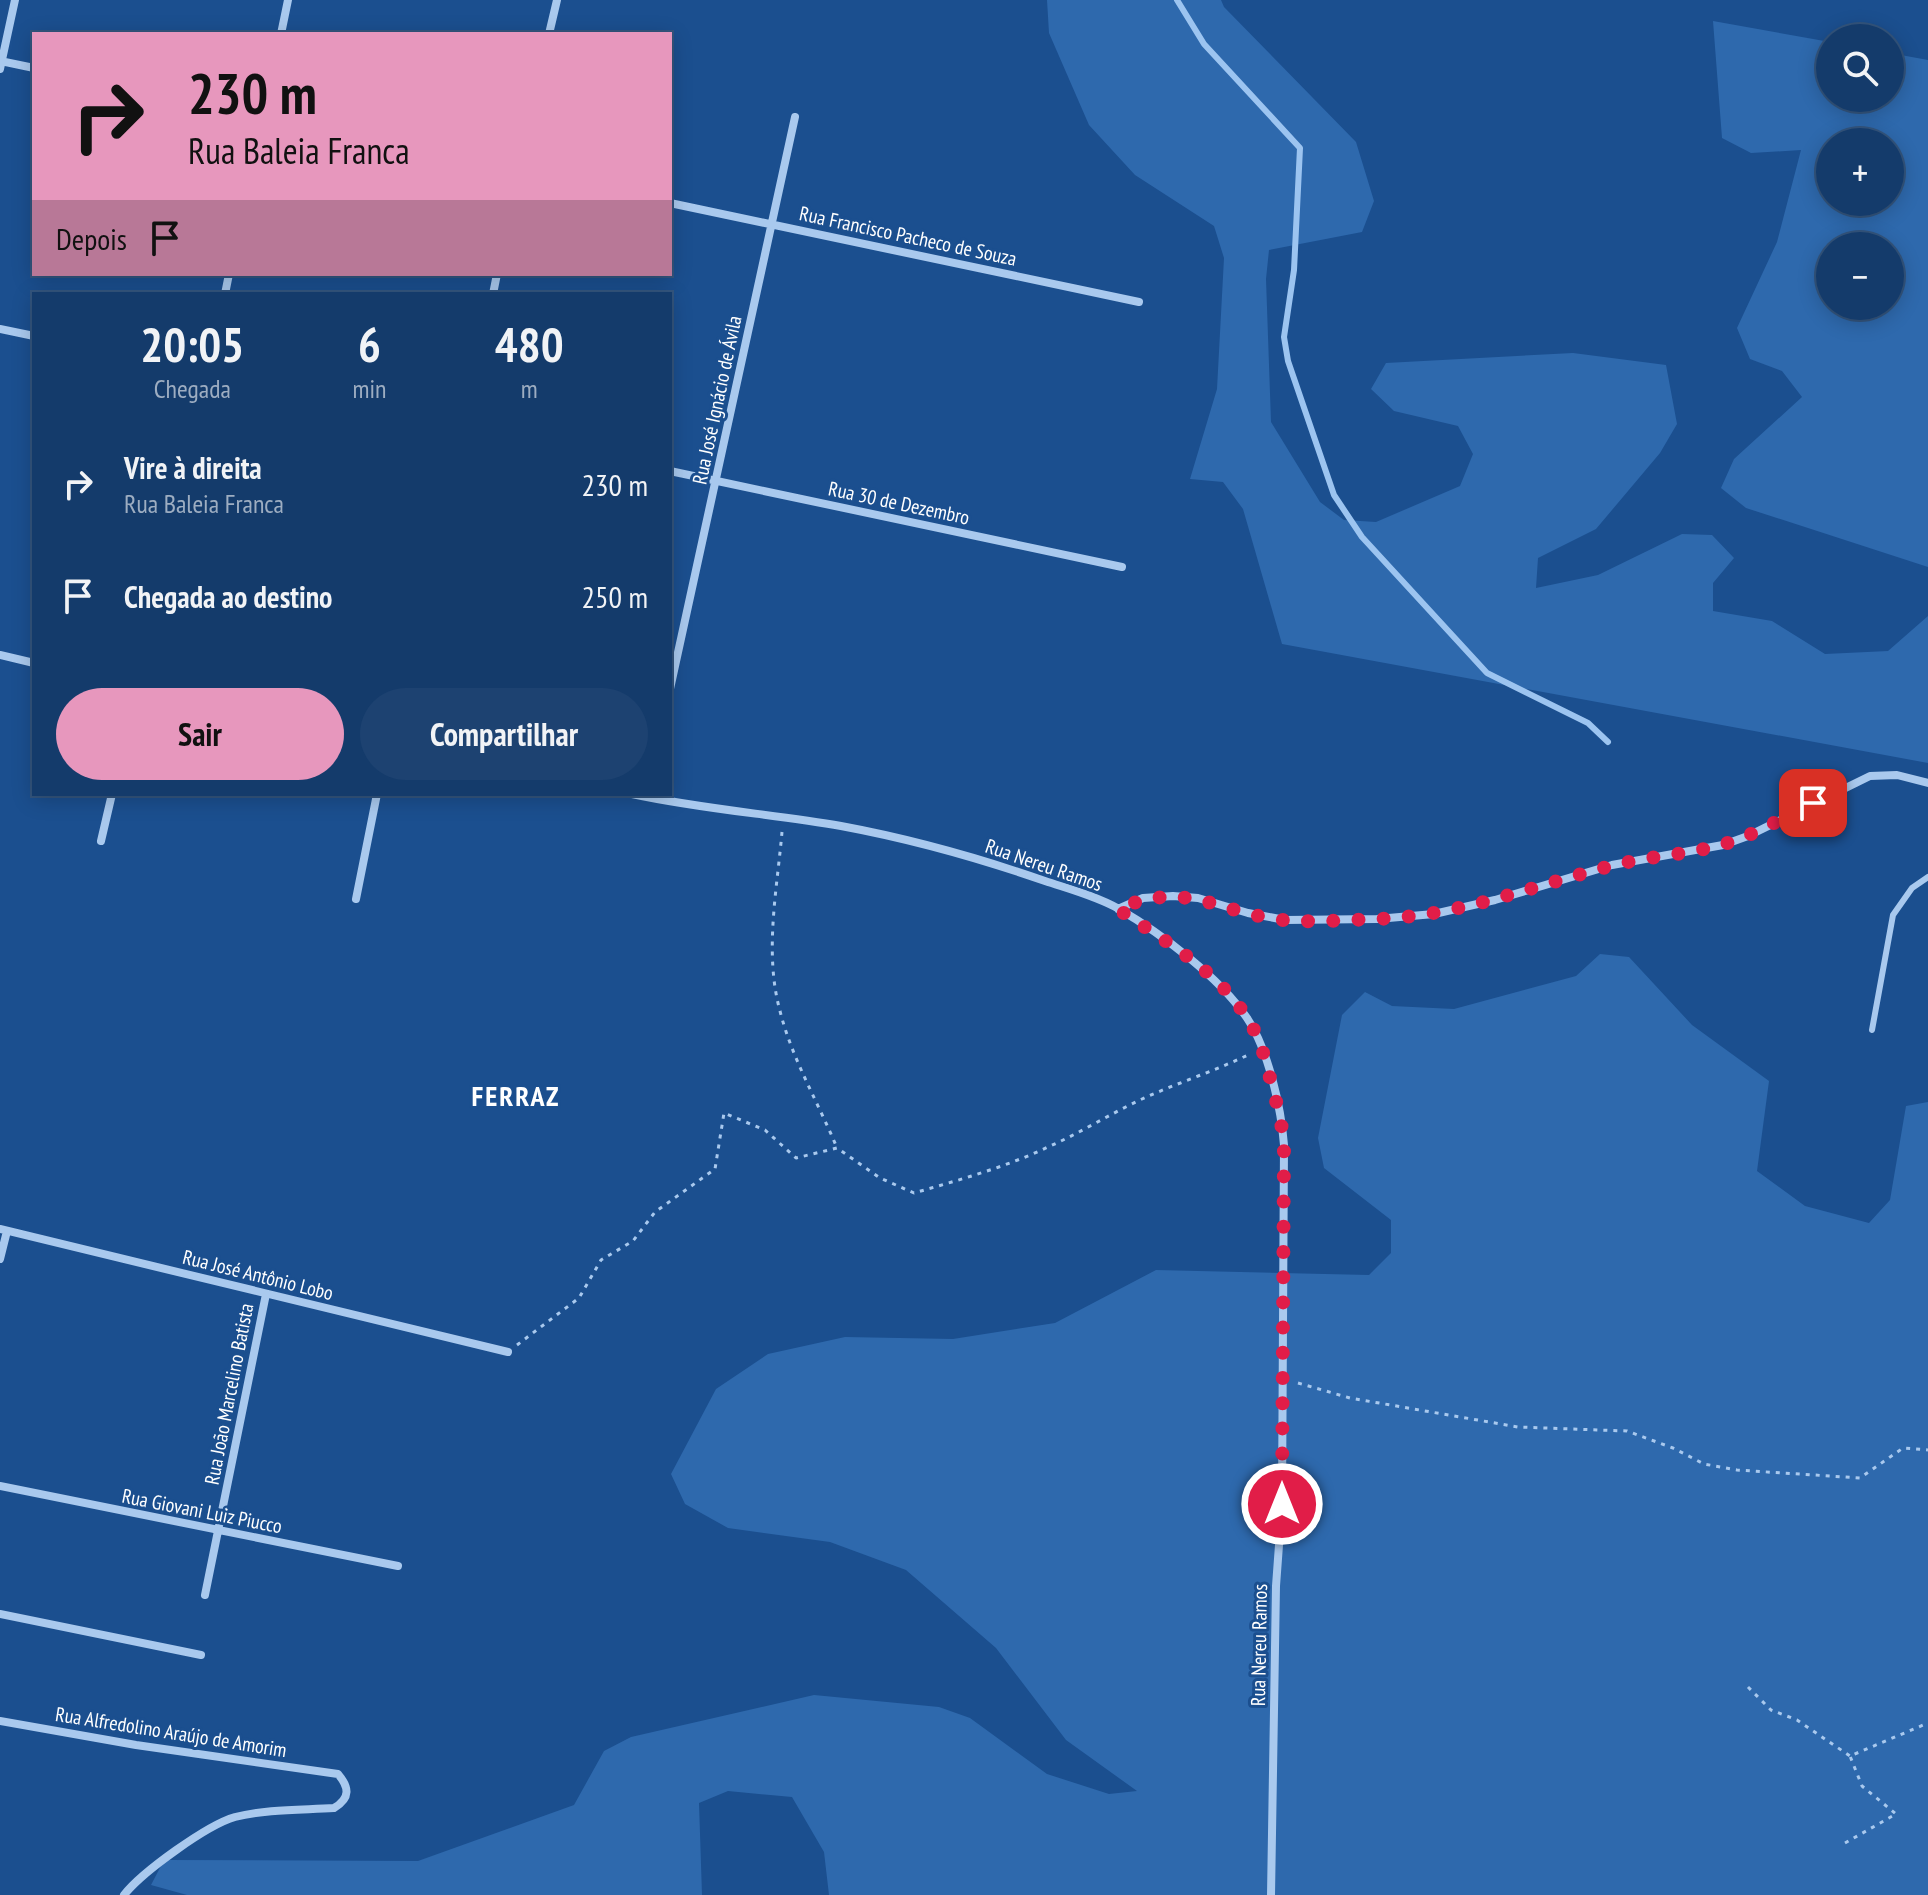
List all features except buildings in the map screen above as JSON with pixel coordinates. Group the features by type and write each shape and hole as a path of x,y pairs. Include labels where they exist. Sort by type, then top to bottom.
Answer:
{"street":[{"path":"15,0 1,64 32,68"},
{"path":"281,32 288,0"},
{"path":"549,32 557,0"},
{"name":"Rua José Ignácio de Ávila","path":"672,680 795,117"},
{"name":"Rua Francisco Pacheco de Souza","path":"672,203 1139,302"},
{"path":"0,329 32,336"},
{"name":"Rua 30 de Dezembro","path":"672,471 1122,567"},
{"path":"0,655 32,663"},
{"path":"1118,909 1143,898 1173,896 1198,898 1285,920 1377,919 1434,914 1495,900 1612,865 1723,845 1748,836 1870,776 1897,775 1928,783"},
{"path":"101,841 112,796"},
{"path":"356,899 377,796"},
{"name":"Rua Nereu Ramos","path":"647,796 839,826 920,843 999,865 1118,909 1212,977 1249,1020 1262,1048 1282,1124 1284,1145 1282,1504 1276,1586 1271,1895"},
{"path":"0,1259 3,1230"},
{"name":"Rua José Antônio Lobo","path":"3,1230 508,1352"},
{"name":"Rua João Marcelino Batista","path":"205,1595 266,1294"},
{"name":"Rua Giovani Luiz Piucco","path":"0,1486 398,1566"},
{"path":"0,1614 201,1655"},
{"name":"Rua Alfredolino Araújo de Amorim","path":"0,1721 136,1745 338,1774 347,1785 347,1794 342,1803 334,1808 231,1818 147,1873 124,1895"}],"lane":[{"path":"1872,1030 1893,915 1912,888 1928,877"}],"path":[{"path":"783,819 773,957 779,1010 807,1085 837,1148 880,1178 914,1193 968,1178 1048,1147 1106,1116 1156,1093 1208,1075 1262,1048"},
{"path":"508,1352 579,1298 601,1260 633,1241 655,1212 715,1169 724,1113 765,1130 796,1158 837,1148"},
{"path":"1281,1377 1350,1398 1518,1427 1627,1431 1673,1448 1704,1464 1737,1470 1860,1478 1903,1448 1928,1450"},
{"path":"1748,1687 1771,1710 1797,1720 1850,1756 1862,1786 1896,1814 1845,1843"},
{"path":"1850,1756 1928,1723"}],"shaded area":[{"path":"1047,0 1221,0 1224,7 1356,142 1374,201 1362,232 1269,250 1266,279 1271,422 1320,502 1344,520 1376,522 1460,486 1473,454 1458,426 1394,411 1371,389 1386,363 1573,353 1666,365 1677,424 1660,453 1596,529 1538,558 1536,588 1598,575 1682,534 1712,535 1734,558 1713,583 1713,611 1772,621 1825,654 1888,651 1928,616 1928,763 1282,644 1243,509 1223,482 1190,479 1217,389 1224,258 1214,226 1135,175 1089,125 1049,33"},
{"path":"1713,21 1816,39 1816,112 1904,112 1904,56 1928,60 1928,567 1746,508 1721,488 1734,459 1802,397 1782,371 1750,359 1737,328 1777,242 1801,150 1751,153 1722,138"},
{"path":"1600,954 1629,957 1692,1025 1769,1081 1757,1171 1805,1206 1869,1223 1890,1200 1906,1106 1928,1102 1928,1895 829,1895 824,1852 792,1797 728,1791 699,1803 702,1895 187,1895 151,1885 164,1860 418,1861 574,1805 604,1751 631,1737 814,1695 939,1707 970,1718 1047,1774 1109,1794 1137,1791 1066,1740 996,1648 906,1570 830,1542 728,1528 685,1504 671,1474 716,1389 768,1354 845,1337 953,1339 1055,1323 1156,1270 1369,1275 1391,1253 1391,1220 1324,1168 1318,1138 1342,1015 1365,992 1392,1006 1454,1009 1576,976"}],"waterway":[{"path":"1177,0 1204,44 1300,148 1294,270 1284,337 1288,361 1334,495 1362,537 1487,673 1588,723 1608,742"}],"district":[{"name":"FERRAZ","path":"516,1095"}],"route":[{"path":"1282,1504 1284,1145 1282,1124 1262,1048 1249,1020 1212,977 1118,909 1143,898 1173,896 1198,898 1285,920 1377,919 1434,914 1495,900 1612,865 1723,845 1748,836 1813,803"}]}
